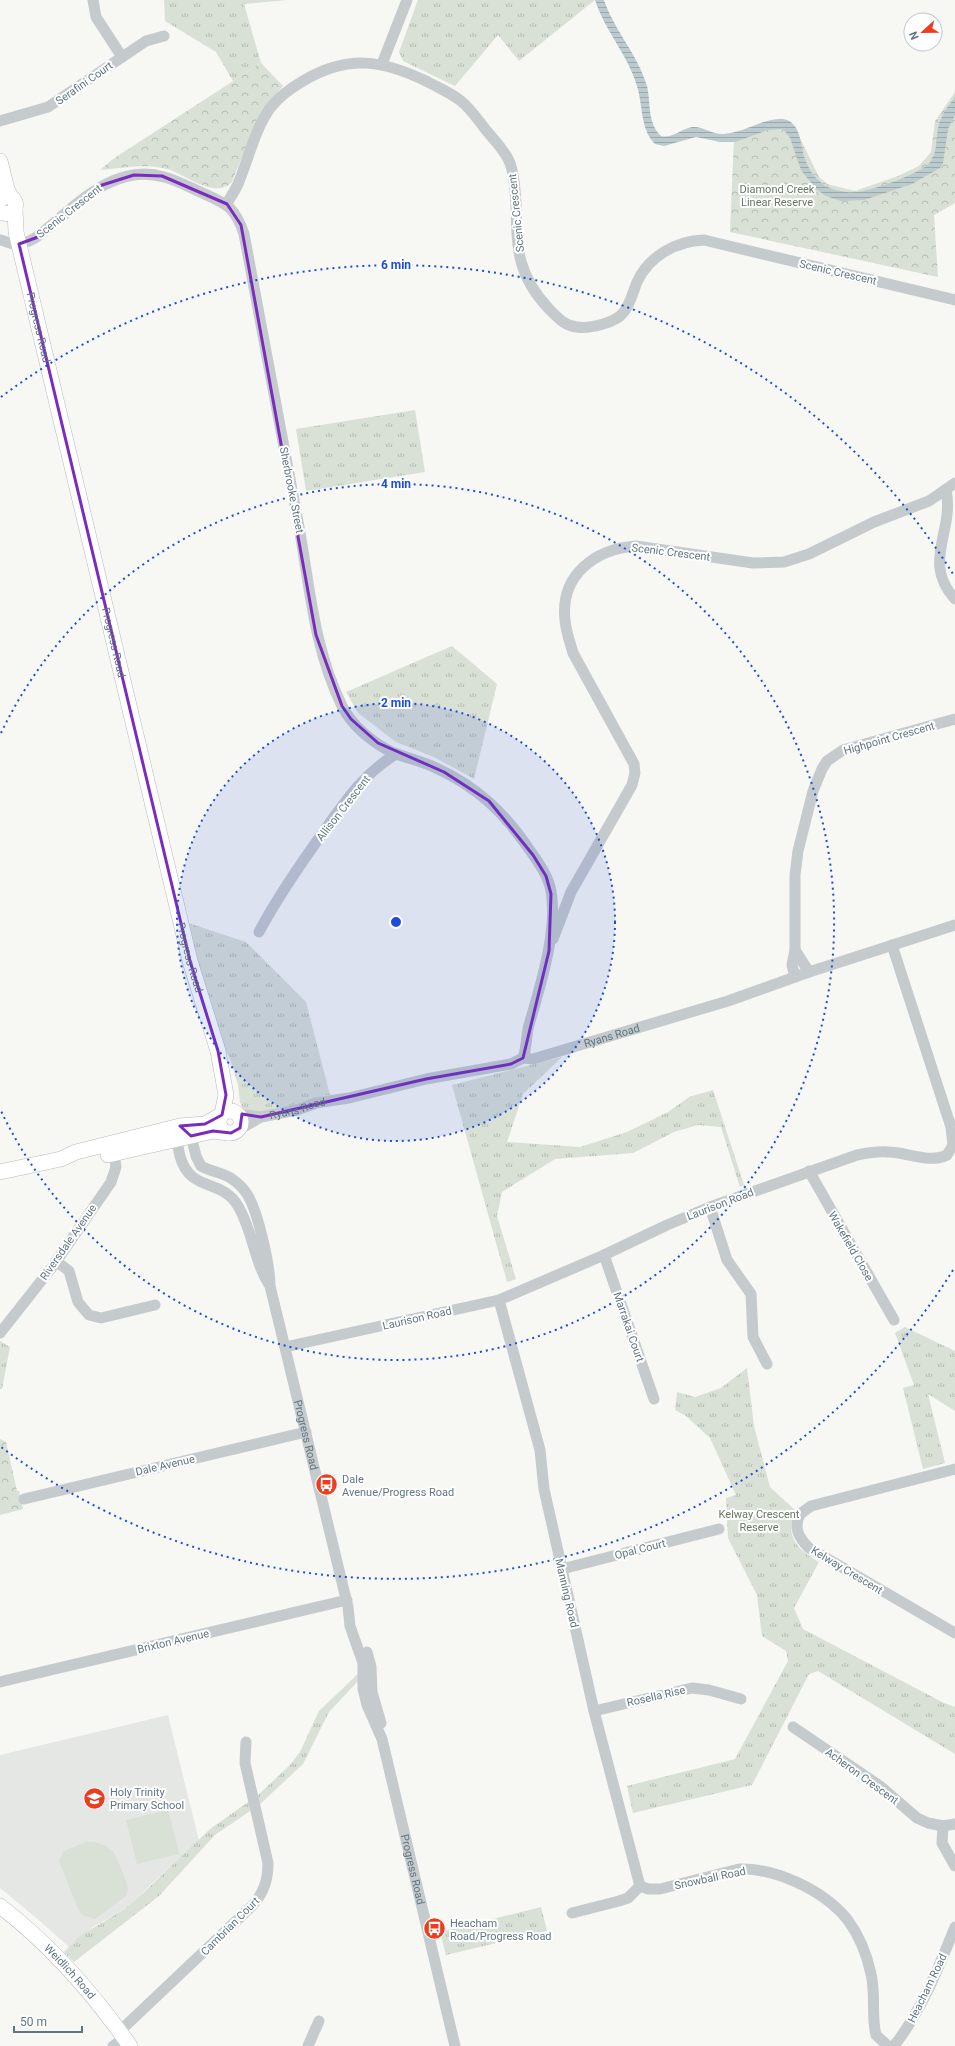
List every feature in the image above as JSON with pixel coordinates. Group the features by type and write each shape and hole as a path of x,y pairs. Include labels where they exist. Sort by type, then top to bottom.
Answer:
{"street":[{"path":"93,0 96,17 122,57"},
{"path":"382,64 407,0"},
{"name":"Serafini Court","path":"0,121 48,107 150,39 164,36"},
{"name":"Scenic Crescent","path":"18,238 38,237 99,186 119,178 150,174 162,176 227,204 237,186 264,120 271,107 281,97 295,86 330,67 369,62 382,64 418,77 445,90 462,101 504,152 510,163 515,180 517,246 523,272 532,289 561,321 576,327 604,323 616,319 623,314 638,281 647,267 656,258 672,247 689,241 704,240 955,300"},
{"name":"Progress Road","path":"0,161 7,189 5,209 18,238 192,968 218,1051 231,1081 238,1106 238,1114"},
{"name":"Sherbrooke Street","path":"227,204 235,213 244,234 319,647 346,714 370,737 396,754"},
{"path":"0,240 18,238"},
{"name":"Scenic Crescent","path":"549,951 571,892 629,790 635,773 634,764 574,653 568,637 565,620 565,606 571,585 579,570 602,553 619,547 636,546 753,563 784,562 809,554 874,522 929,501 955,482"},
{"path":"946,490 947,510 938,560 943,582 955,599"},
{"name":"Highpoint Crescent","path":"795,977 792,965 795,950 795,875 798,851 813,791 827,761 843,750 955,719"},
{"path":"396,754 423,762 469,786 498,809 522,838 541,867 549,885 552,906 549,951 528,1030 528,1045 523,1058"},
{"name":"Allison Crescent","path":"259,932 299,866 355,788 378,765 396,754"},
{"name":"Ryans Road","path":"233,1132 261,1117 426,1079 511,1064 523,1058 533,1059 728,1001 809,972 955,925"},
{"name":"Laurison Road","path":"285,1347 499,1300 710,1207 809,1171 873,1152 889,1152 934,1159 947,1155 953,1145 954,1137 892,945"},
{"path":"795,950 809,972"},
{"name":"Progress Road","path":"218,1051 226,1095 222,1114"},
{"path":"182,1134 231,1110 238,1114 242,1121 233,1132"},
{"path":"222,1114 219,1120 220,1127 233,1132"},
{"name":"Ryans Road","path":"238,1114 261,1117"},
{"path":"0,1172 61,1159 76,1152 113,1148 182,1134 213,1131 233,1132"},
{"name":"Progress Road","path":"182,1134 201,1166 226,1175 238,1183 248,1194 255,1212 269,1268 270,1286 348,1604 350,1626 363,1663 363,1689 382,1739 455,2046"},
{"name":"Progress Road","path":"182,1134 181,1160 187,1173 199,1182 226,1193 237,1205 261,1269 270,1286"},
{"name":"Riversdale Avenue","path":"0,1333 56,1260 113,1178 116,1167 113,1148"},
{"name":"Wakefield Close","path":"809,1171 894,1320"},
{"path":"710,1207 727,1260 751,1294 753,1337 768,1364"},
{"name":"Marrakai Court","path":"604,1255 654,1400"},
{"path":"56,1260 69,1271 78,1302 88,1315 101,1318 155,1305"},
{"name":"Manning Road","path":"499,1300 540,1450 544,1489 594,1711 640,1886"},
{"name":"Dale Avenue","path":"24,1499 306,1432"},
{"name":"Kelway Crescent","path":"955,1469 811,1506 800,1514 797,1528 800,1537 809,1548 955,1633"},
{"name":"Opal Court","path":"562,1569 719,1529"},
{"name":"Brixton Avenue","path":"0,1682 348,1604"},
{"name":"Rosella Rise","path":"594,1711 692,1688 709,1690 741,1699"},
{"name":"Acheron Crescent","path":"793,1727 880,1786 917,1818 928,1823 943,1826 955,1824"},
{"name":"Cambrian Court","path":"122,2040 253,1905 262,1893 267,1878 268,1863 245,1763 246,1742"},
{"path":"943,1826 942,1843 955,1866"},
{"name":"Snowball Road","path":"640,1886 648,1889 660,1889 739,1869 752,1869 780,1874 820,1896 846,1918 860,1941 872,1976 875,2030 879,2039 888,2046"},
{"path":"572,1913 628,1898 640,1886"},
{"name":"Weidlich Road","path":"0,1906 34,1934 64,1963 90,1992 122,2040"},
{"name":"Heacham Road","path":"894,2046 909,2026 927,1993 955,1927"},
{"path":"308,2046 319,2021"}],"highlighted area":[{"path":"134,175 162,176 227,204 241,225 316,635 342,706 351,719 378,743 444,772 489,801 533,855 546,876 551,894 549,951 523,1058 511,1064 426,1079 297,1110 261,1117 242,1114 240,1128 231,1133 213,1131 191,1136 180,1126 205,1124 222,1115 226,1095 218,1051 190,961 19,244 38,237 99,186"}],"shaded area":[{"path":"595,0 604,0 608,11 638,64 647,86 651,119 653,125 661,136 665,137 673,135 692,127 724,134 740,131 767,121 783,119 789,121 797,130 803,154 818,180 826,186 839,191 857,192 897,181 926,166 933,158 938,128 941,120 955,97 955,115 948,129 943,163 940,168 912,184 864,200 841,201 826,196 816,189 801,170 790,138 783,129 768,130 735,142 720,142 696,137 664,146 655,144 650,138 644,124 639,93 633,75 599,11"},
{"name":"Holy Trinity Primary School","path":"168,1715 199,1841 148,1887 138,1898 123,1910 93,1927 69,1947 0,1888 0,1755"}],"green space":[{"path":"164,0 288,0 244,4 261,63 233,81 216,52 165,21"},
{"path":"418,0 595,0 519,61 498,35 455,86 403,61 399,52"},
{"path":"261,63 283,86 259,120 232,182 225,187 209,187 175,172 159,167 134,166 100,170 113,159"},
{"name":"Diamond Creek Linear Reserve","path":"955,92 955,203 934,215 938,277 730,232 734,138 765,124 795,128 819,177 827,184 855,191 898,176 919,166 931,152 935,121"},
{"path":"415,410 425,472 306,491 296,429"},
{"path":"452,646 497,684 474,779 434,757 396,742 358,713 346,692"},
{"path":"185,922 246,942 306,1002 330,1095 279,1110 255,1112 243,1109 240,1102 238,1085 232,1064 219,1035"},
{"path":"562,1057 523,1094 507,1142 580,1147 627,1132 668,1112 689,1097 713,1090 744,1185 740,1187 721,1127 698,1125 674,1132 633,1153 555,1159 502,1192 497,1216 516,1279 507,1282 452,1085"},
{"path":"905,1327 955,1351 955,1411 928,1394 945,1463 923,1469 903,1388 914,1385 895,1333"},
{"path":"0,1341 10,1347 2,1389 0,1389"},
{"name":"Kelway Crescent Reserve","path":"747,1368 754,1426 770,1487 795,1510 791,1528 795,1541 804,1552 819,1562 794,1608 803,1629 944,1703 955,1707 955,1754 818,1671 809,1674 752,1785 633,1813 627,1786 735,1759 788,1661 786,1651 762,1636 757,1595 728,1538 726,1498 736,1495 710,1438 686,1416 675,1410 677,1392 695,1397 721,1388"},
{"path":"0,1439 6,1442 17,1491 19,1491 23,1509 0,1515"},
{"path":"360,1672 360,1679 329,1712 303,1764 258,1806 256,1797 290,1765 300,1752 319,1711"},
{"path":"251,1800 253,1809 215,1835 159,1896 74,1962 64,1952 80,1936 123,1910 138,1898 210,1829"},
{"path":"168,1810 179,1854 137,1864 126,1820"},
{"path":"86,1842 102,1844 115,1854 128,1890 126,1896 95,1919 84,1916 79,1911 59,1861 64,1851"},
{"path":"541,1907 547,1931 446,1955 440,1932"}],"place":[{"name":"Dale Avenue/Progress Road","path":"327,1485"},
{"name":"Holy Trinity Primary School","path":"94,1798"},
{"name":"Heacham Road/Progress Road","path":"435,1929"}]}
